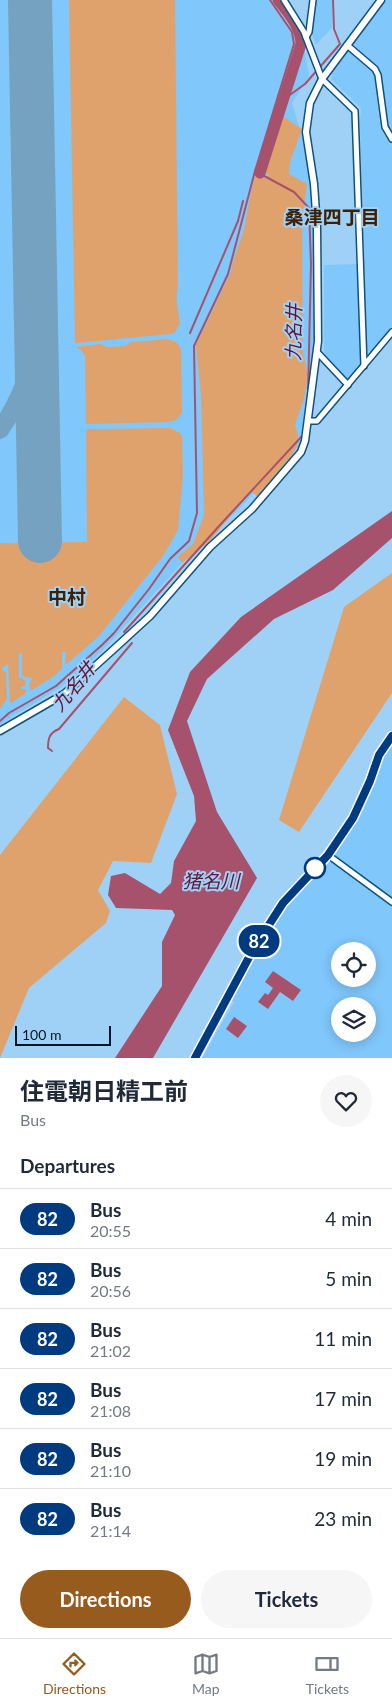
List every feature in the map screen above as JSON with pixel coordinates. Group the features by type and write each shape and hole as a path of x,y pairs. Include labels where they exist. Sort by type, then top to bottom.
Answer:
{"street":[{"path":"284,0 306,37 322,79 355,111 364,366"},
{"path":"306,37 309,32 314,0"},
{"path":"0,730 64,694 150,616 210,547 252,509 301,452 308,421 318,332 317,227 314,184 306,132 310,103 322,79 381,0"},
{"path":"347,45 375,69 378,75 385,128 392,139"},
{"path":"308,421 317,421 392,332"},
{"path":"317,352 348,385"},
{"path":"195,1058 254,948 283,903 328,855 341,838 361,803 379,755 392,736"},
{"path":"328,855 392,902"}],"shaded area":[{"path":"0,0 280,0 302,34 309,76 292,103 303,139 310,180 316,321 300,445 236,512 182,563 87,666 60,688 0,726"},
{"path":"69,0 175,0 177,300 180,323 175,332 171,334 75,343"},
{"path":"315,0 332,0 332,28 316,45 312,34"},
{"path":"386,0 392,0 392,132 386,121 382,74 378,67 353,42"},
{"path":"348,51 374,73 379,119 383,133 392,146 392,326 371,352 366,350 361,108 331,79 333,76 331,74"},
{"path":"281,115 302,129 290,162 289,174 307,184 302,222 303,353 308,375 304,399 295,425 298,435 297,446 258,497 251,491 209,542 182,563 178,557 193,544 204,515 201,397 196,345 231,272 244,229 256,174 267,179 269,175 263,172 274,143"},
{"path":"357,264 360,363 350,378 345,378 324,353 324,265"},
{"path":"168,339 176,342 181,349 182,413 176,420 168,422 86,424 85,356 76,347 100,344 108,347 125,346 131,342"},
{"path":"170,428 180,433 182,437 183,475 178,529 163,556 99,636 67,664 65,663 66,652 62,652 62,669 53,677 30,690 29,683 32,680 22,675 22,654 19,653 19,677 26,681 25,686 21,687 21,689 26,689 26,693 11,703 8,664 2,668 6,672 7,699 0,709 0,543 87,542 86,429"},
{"path":"392,573 392,693 299,832 279,820 344,607"},
{"path":"124,697 160,725 177,794 151,863 113,861 98,890 110,911 106,923 29,988 0,1058 0,855"},
{"path":"392,743 392,898 335,856 335,853 357,821 385,753"},
{"path":"330,861 392,905 392,1058 202,1058 234,1002 232,1001 255,955 288,904"}],"water":[{"name":"猪名川","path":"392,511 392,538 333,590 274,619 207,679 187,721 217,812 257,878 153,1058 115,1058 162,986 162,942 175,915 172,910 116,908 108,895 111,876 125,873 160,894 171,883 174,861 196,821 194,796 168,730 190,672 241,617"},
{"path":"273,971 301,990 293,1001 280,992 268,1009 258,1002 265,993 268,995 273,988 265,982"},
{"path":"234,1017 247,1026 238,1038 226,1029"}],"waterway":[{"path":"255,171 294,44 292,32 270,0"},
{"name":"九名井","path":"260,173 301,44 296,26 278,0"},
{"path":"275,128 277,127 287,97 305,84 340,44 334,29 333,0"},
{"path":"0,721 9,713 56,686 102,645 149,589 170,559 189,541 197,513 194,346 228,274 255,171 294,192 309,208 311,264 308,393"},
{"path":"190,333 238,221 243,201"},
{"name":"九名井","path":"124,632 303,435"},
{"name":"九名井","path":"52,751 48,748 51,734 59,729 132,643"}],"taxiway":[{"path":"0,430 15,406 26,380 33,353 36,325"}],"runway":[{"path":"30,0 40,541"}],"bus line":[{"name":"82","path":"195,1058 254,948 283,903 328,855 341,838 361,803 379,755 392,736"}],"district":[{"name":"桑津四丁目","path":"332,216"},
{"name":"中村","path":"67,596"}]}
